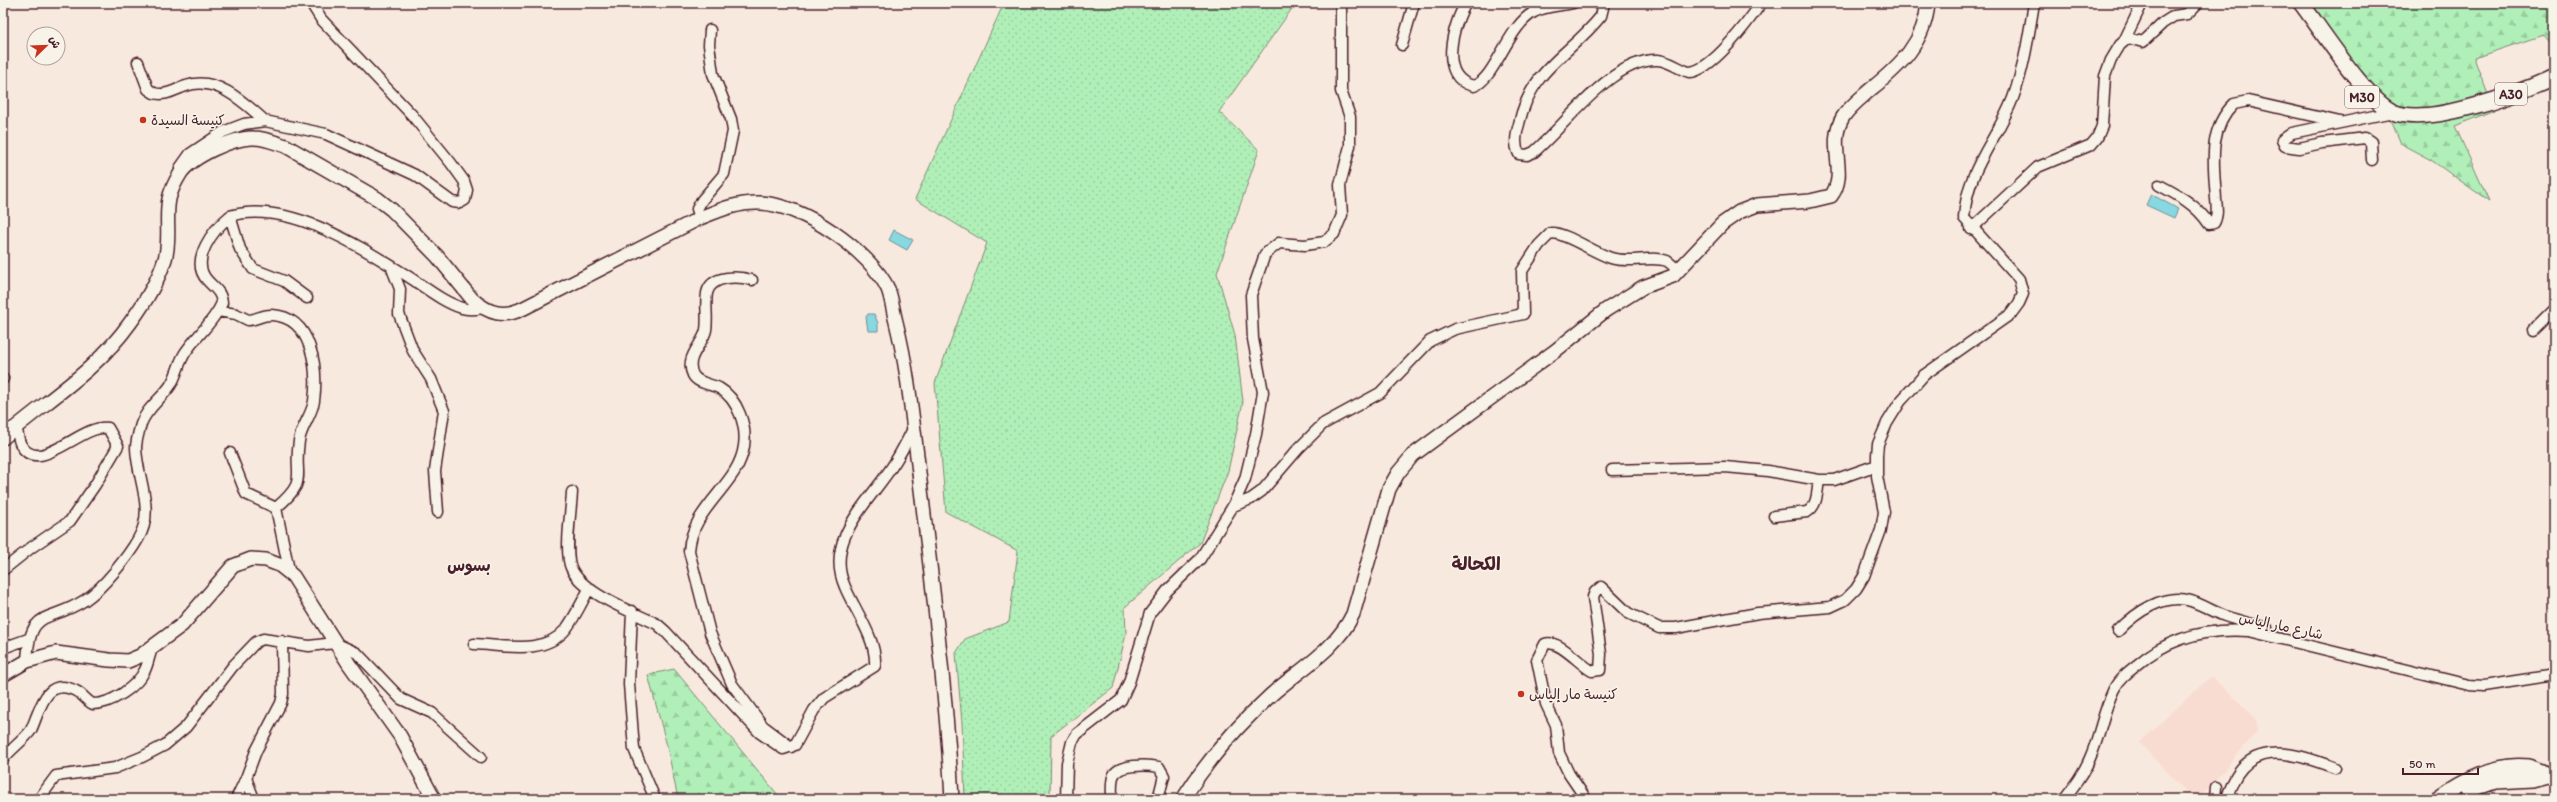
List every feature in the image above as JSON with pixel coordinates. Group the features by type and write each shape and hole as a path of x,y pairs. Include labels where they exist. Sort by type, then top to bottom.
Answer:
{"highway":[{"name":"M30","path":"2291,3 2374,111 2387,114 2405,123 2428,124 2456,116 2467,107"},
{"name":"M30","path":"2301,3 2363,86 2387,114"},
{"name":"A30","path":"2467,107 2517,93 2554,77"},
{"path":"2438,799 2470,779 2490,771 2513,767 2529,767 2550,776"},
{"path":"2452,799 2471,789 2494,781 2532,779 2550,776"}],"main road":[{"path":"1183,799 1232,735 1272,694 1330,646 1347,627 1389,490 1398,473 1413,455 1555,351 1606,310 1643,287 1673,276 1722,224 1739,212 1757,204 1810,201 1831,196 1839,180 1835,146 1837,127 1851,106 1884,79 1910,52 1921,34 1928,3"},
{"path":"3,438 16,426 89,370 130,324 140,309 165,259 168,244 168,201 180,173 202,156 222,145 254,138 286,146 368,193 392,210 437,256 454,278 483,308 505,315 514,313 700,218 740,203 762,203 784,206 824,227 848,244 876,270 888,290 907,367 947,714 952,799"},
{"path":"3,675 27,661 56,653 128,661 152,649 182,625 229,570 239,562 251,559 266,560 279,565 294,576 335,643 400,736 434,799"}],"street":[{"path":"180,173 180,167 190,154 207,142 244,124 265,121 326,134 416,175 452,202 460,203 465,200 467,190 464,181 451,163 412,115 321,19 311,3"},
{"path":"1066,799 1067,763 1072,742 1077,734 1121,700 1129,682 1150,613 1167,591 1200,559 1233,506 1247,472 1262,401 1262,385 1250,307 1258,268 1265,254 1279,243 1314,245 1328,240 1342,215 1340,186 1350,146 1350,117 1341,91 1341,3"},
{"path":"1402,45 1414,3"},
{"path":"1466,3 1454,30 1450,52 1455,71 1463,81 1474,86 1485,79 1519,24 1534,12 1573,3"},
{"path":"1598,3 1603,8 1601,16 1540,76 1528,93 1522,108 1516,140 1519,154 1527,155 1534,152 1598,91 1627,66 1639,62 1659,60 1690,72 1703,68 1716,58 1761,3"},
{"path":"1586,799 1569,774 1559,753 1556,725 1546,704 1537,660 1545,644 1552,643 1559,646 1592,671 1600,670 1601,654 1593,597 1594,592 1601,587 1628,613 1659,628 1676,628 1758,613 1830,607 1845,600 1856,589 1864,576 1881,530 1884,512 1877,465 1878,444 1894,410 1909,390 1924,375 2003,321 2020,303 2023,290 2019,279 1971,229 1964,218 1966,192 2013,97 2034,3"},
{"path":"2124,40 2132,38 2143,42 2162,23 2174,16 2187,14 2198,3"},
{"path":"1971,229 2038,167 2084,150 2097,138 2103,117 2105,76 2110,60 2124,40 2140,8"},
{"path":"700,218 698,209 702,200 724,174 733,131 731,119 713,74 709,45 710,30"},
{"path":"138,62 148,89 154,93 167,93 188,85 207,85 238,97 265,121"},
{"path":"2159,185 2183,198 2200,212 2209,224 2214,223 2217,211 2214,142 2221,121 2234,104 2248,101 2340,122"},
{"path":"2372,160 2371,142 2365,138 2322,143 2299,148 2285,146 2283,144 2284,137 2292,133 2340,122 2387,114"},
{"path":"27,661 28,639 33,627 42,620 70,608 93,594 139,538 147,516 136,447 142,423 147,412 172,384 185,352 218,311 221,297 202,273 201,262 213,232 230,216 245,212 274,213 296,218 317,226 391,266 463,309 483,308"},
{"path":"230,216 240,249 253,269 284,281 307,298"},
{"path":"1233,506 1252,499 1262,492 1301,446 1323,424 1380,393 1430,340 1455,329 1523,314 1522,272 1539,245 1551,233 1564,235 1584,247 1610,258 1626,261 1663,260 1679,271"},
{"path":"391,266 400,289 400,314 413,351 431,379 444,411 435,471 438,512"},
{"path":"752,280 732,277 723,279 710,288 707,294 706,331 694,351 691,368 693,375 700,382 719,388 730,398 739,412 746,431 743,455 698,519 690,537 689,551 710,633 732,684 763,726 791,747"},
{"path":"2533,330 2554,309"},
{"path":"218,311 236,314 248,320 262,315 281,316 299,328 311,346 313,355 314,402 299,441 298,487 291,496 276,508"},
{"path":"3,430 16,426 21,445 36,455 44,456 91,429 100,426 108,428 118,446 95,485 70,521 32,547 3,570"},
{"path":"572,492 570,565 576,577 589,589 657,624 760,733 783,749 791,747 798,741 814,710 824,698 876,666 875,653 842,579 839,561 843,538 867,500 895,463 914,427"},
{"path":"230,453 246,494 276,508"},
{"path":"1612,470 1725,467 1768,471 1819,480 1834,480 1877,465"},
{"path":"1774,516 1802,513 1812,510 1815,504 1819,480"},
{"path":"276,508 288,570 294,576"},
{"path":"474,644 532,647 544,645 565,630 589,589"},
{"path":"2118,631 2130,619 2147,607 2180,600 2192,602 2225,616 2276,631 2283,638"},
{"path":"632,611 629,684 634,749 655,799"},
{"name":"شارع مار إلياس","path":"2064,799 2091,758 2114,690 2119,681 2144,659 2182,638 2212,630 2249,631 2283,638 2469,685 2484,686 2554,675"},
{"path":"3,648 28,639"},
{"path":"39,799 56,776 114,768 142,757 165,744 186,727 233,666 256,642 263,639 309,646 335,643 357,653 401,700 432,713 481,758"},
{"path":"236,799 256,751 281,703 283,694 282,641"},
{"path":"3,759 30,731 35,714 49,692 57,688 71,689 93,704 116,697 140,678 152,649"},
{"path":"2227,799 2237,771 2258,756 2293,756 2336,768"},
{"path":"1112,799 1113,776 1116,772 1128,768 1153,766 1159,767 1164,776 1158,799"},
{"path":"246,778 254,799"},
{"path":"2215,799 2216,787"}],"shaded area":[{"path":"2211,676 2256,718 2258,731 2199,799 2193,799 2139,743"}],"green space":[{"path":"1004,3 1296,3 1219,112 1259,150 1217,273 1235,335 1243,402 1228,471 1200,543 1125,607 1126,634 1113,688 1051,736 1050,799 965,799 962,723 956,653 965,639 1009,622 1018,551 946,512 935,383 987,243 915,199"},
{"path":"2301,3 2554,3 2554,48 2543,35 2474,58 2494,110 2455,126 2489,201 2431,160 2401,144 2393,124"},
{"path":"674,669 778,795 788,799 678,799 667,746 648,675"}],"water":[{"path":"2151,194 2178,209 2174,218 2146,205"},
{"path":"894,230 913,240 907,250 889,240"},
{"path":"868,314 874,314 878,323 878,331 868,331 866,317"}],"place":[{"name":"كنيسة السيدة","path":"143,120"},
{"name":"كنيسة مار إلياس","path":"1521,694"}],"district":[{"name":"الكحالة","path":"1476,564"},
{"name":"بسوس","path":"469,565"}]}
